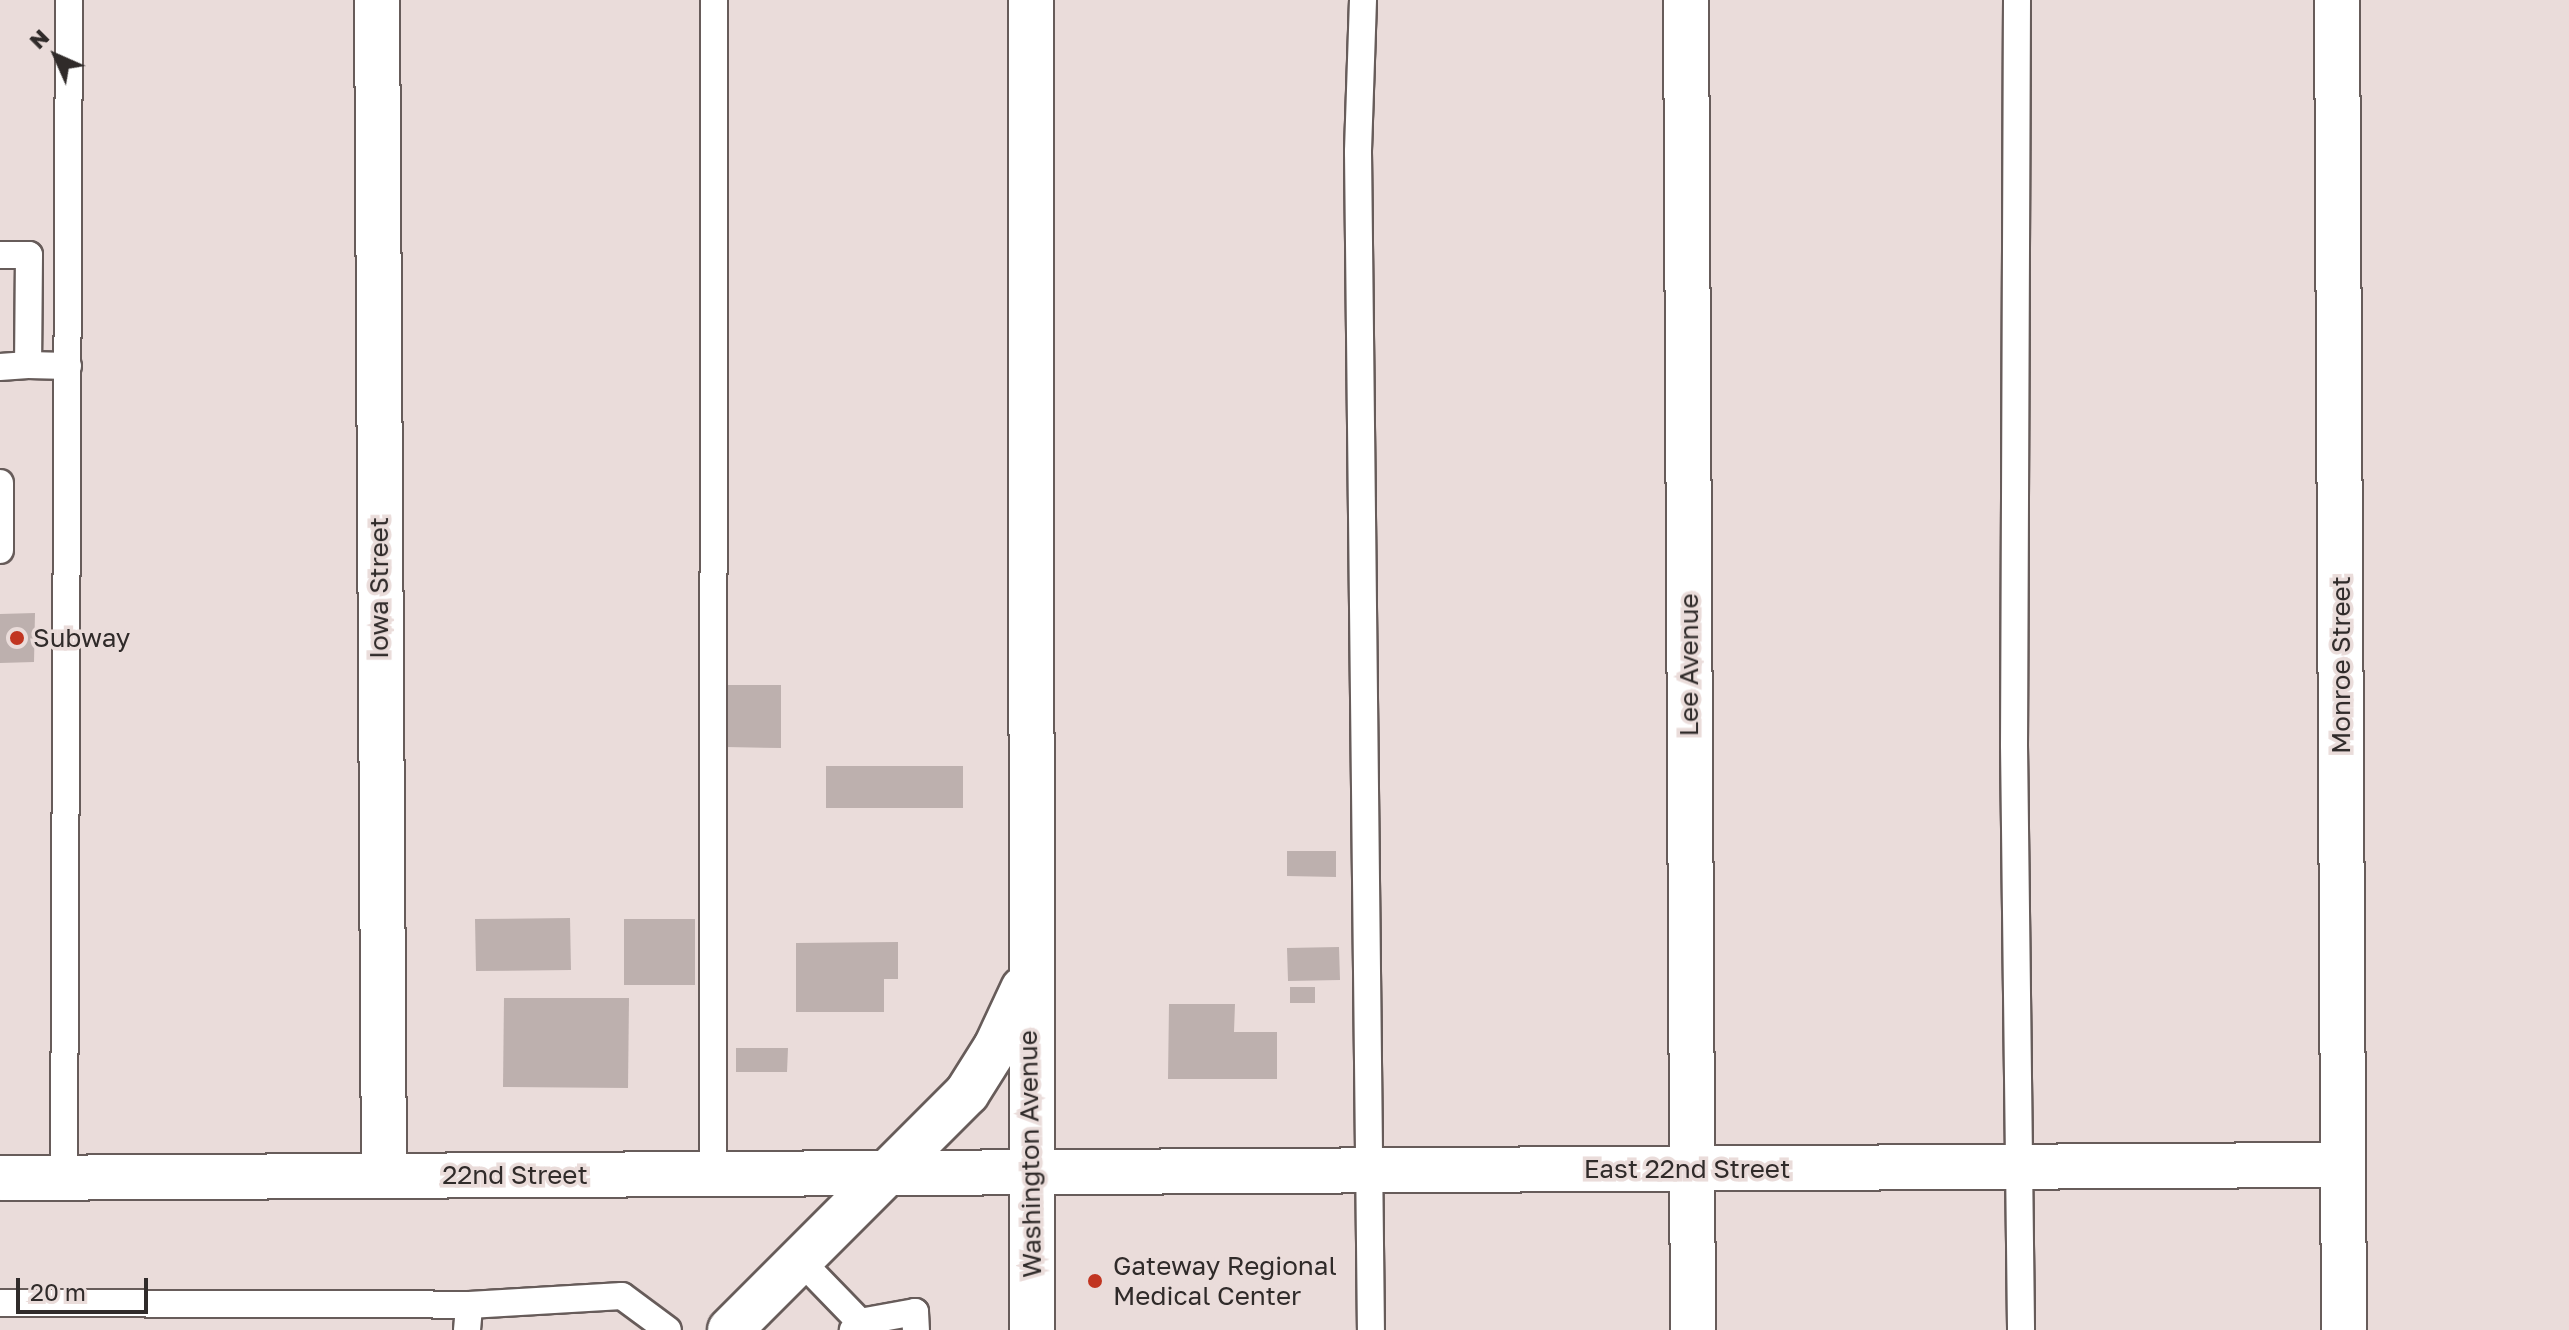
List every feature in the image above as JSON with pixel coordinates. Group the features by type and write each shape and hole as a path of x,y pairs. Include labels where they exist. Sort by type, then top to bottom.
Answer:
{"street":[{"name":"Iowa Street","path":"377,0 384,1176"},
{"name":"Washington Avenue","path":"1031,0 1033,892 1028,977 1032,1330"},
{"name":"Lee Avenue","path":"1686,0 1693,1330"},
{"name":"Monroe Street","path":"2337,0 2344,1330"},
{"path":"730,1330 882,1173 967,1093 996,1047 1028,977"},
{"name":"East 22nd Street","path":"1030,1172 2343,1165"},
{"name":"22nd Street","path":"0,1178 1030,1172"}],"lane":[{"path":"64,1177 69,0"},
{"path":"713,1174 714,0"},
{"path":"1363,0 1358,152 1371,1330"},
{"path":"2017,0 2014,745 2021,1330"},
{"path":"0,255 29,255 28,365"},
{"path":"0,367 68,366"},
{"path":"0,483 0,550"},
{"path":"800,1260 856,1326 915,1312 916,1330"},
{"path":"0,1303 468,1318 622,1296 668,1330"}],"building":[{"name":"Subway","path":"35,613 34,662 0,663 0,614"},
{"path":"727,685 781,685 781,748 726,747"},
{"path":"826,766 963,766 963,808 826,808"},
{"path":"1287,851 1336,851 1336,877 1287,876"},
{"path":"570,918 571,970 476,971 475,919"},
{"path":"624,919 695,919 695,985 624,985"},
{"path":"898,942 898,979 884,979 884,1012 796,1012 796,943"},
{"path":"1339,947 1340,980 1288,981 1287,948"},
{"path":"1290,987 1315,987 1315,1003 1290,1003"},
{"path":"504,998 629,998 628,1088 503,1087"},
{"path":"1169,1004 1235,1004 1234,1032 1277,1032 1277,1079 1168,1079"},
{"path":"736,1048 788,1048 787,1072 736,1072"}],"place":[{"name":"Subway","path":"17,638"},
{"name":"Gateway Regional Medical Center","path":"1095,1281"}]}
